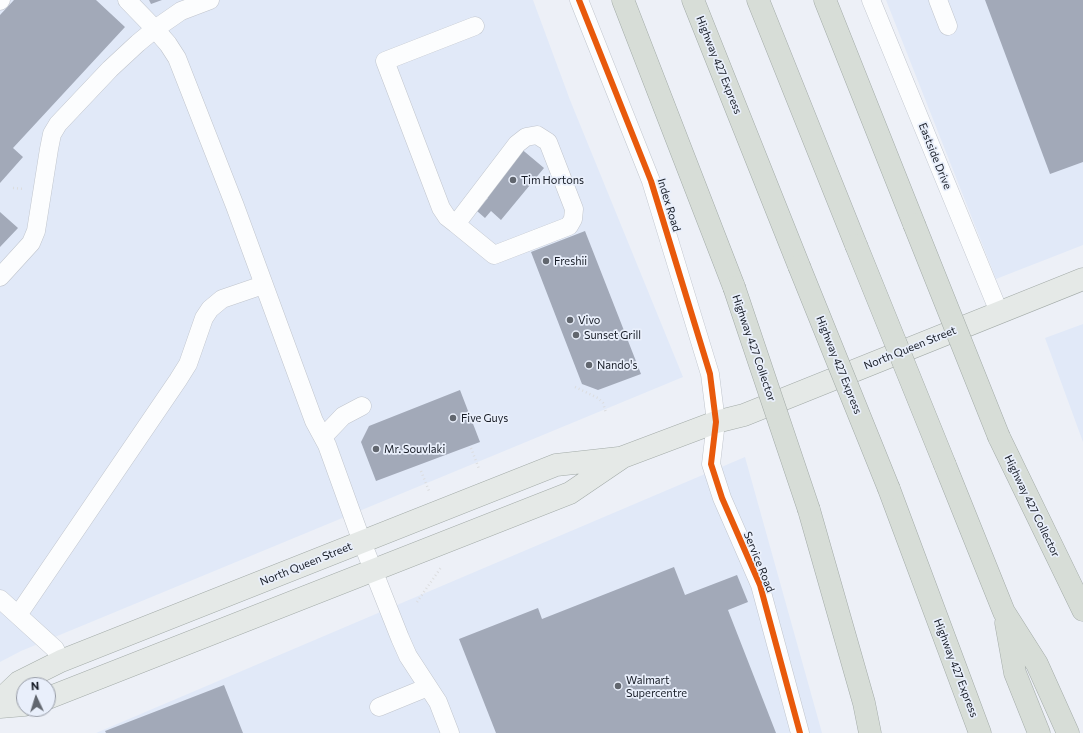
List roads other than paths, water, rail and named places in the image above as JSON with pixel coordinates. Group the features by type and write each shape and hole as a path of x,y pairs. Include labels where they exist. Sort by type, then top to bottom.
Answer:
{"highway":[{"name":"Highway 427 Collector","path":"623,0 734,287 809,510 864,703"},
{"name":"Highway 427 Express","path":"693,0 889,489 980,733"},
{"path":"758,0 1004,612 1037,664 1068,733"},
{"name":"Highway 427 Collector","path":"825,0 999,437 1083,610"},
{"path":"1004,612 1015,673 1039,733"},
{"path":"864,703 870,733"},
{"path":"864,703 876,733"}],"main road":[{"name":"North Queen Street","path":"56,695 570,493 623,457 716,422 744,415 1083,279"},
{"name":"North Queen Street","path":"0,700 19,682 61,661 556,465 623,457"},
{"path":"0,707 16,706"}],"street":[{"path":"127,0 155,28 178,58 314,421 323,437 373,571 408,656 438,702 450,733"},
{"path":"0,277 31,243 36,231 52,134 58,124 128,51 155,28 181,11 210,0"},
{"name":"Index Road","path":"579,0 651,181 710,374 716,422"},
{"name":"Eastside Drive","path":"871,0 999,312"},
{"path":"938,0 948,26"},
{"path":"456,224 517,144 526,137 537,135 548,142 574,209 573,219 569,226 494,255 456,224 441,208 385,60 475,26"},
{"path":"18,615 178,380 188,364 204,318 210,309 222,299 263,285"},
{"path":"323,437 343,416 362,406"},
{"name":"Service Road","path":"716,422 711,464 722,498 760,585 800,733"},
{"path":"0,599 55,649 61,661"},
{"path":"379,707 428,687"}],"place":[{"name":"Tim Hortons","path":"513,180"},
{"name":"Freshii","path":"546,261"},
{"name":"Vivo","path":"570,320"},
{"name":"Sunset Grill","path":"576,335"},
{"name":"Nando's","path":"589,365"},
{"name":"Five Guys","path":"453,418"},
{"name":"Mr. Souvlaki","path":"376,449"},
{"name":"Walmart Supercentre","path":"618,686"}]}
